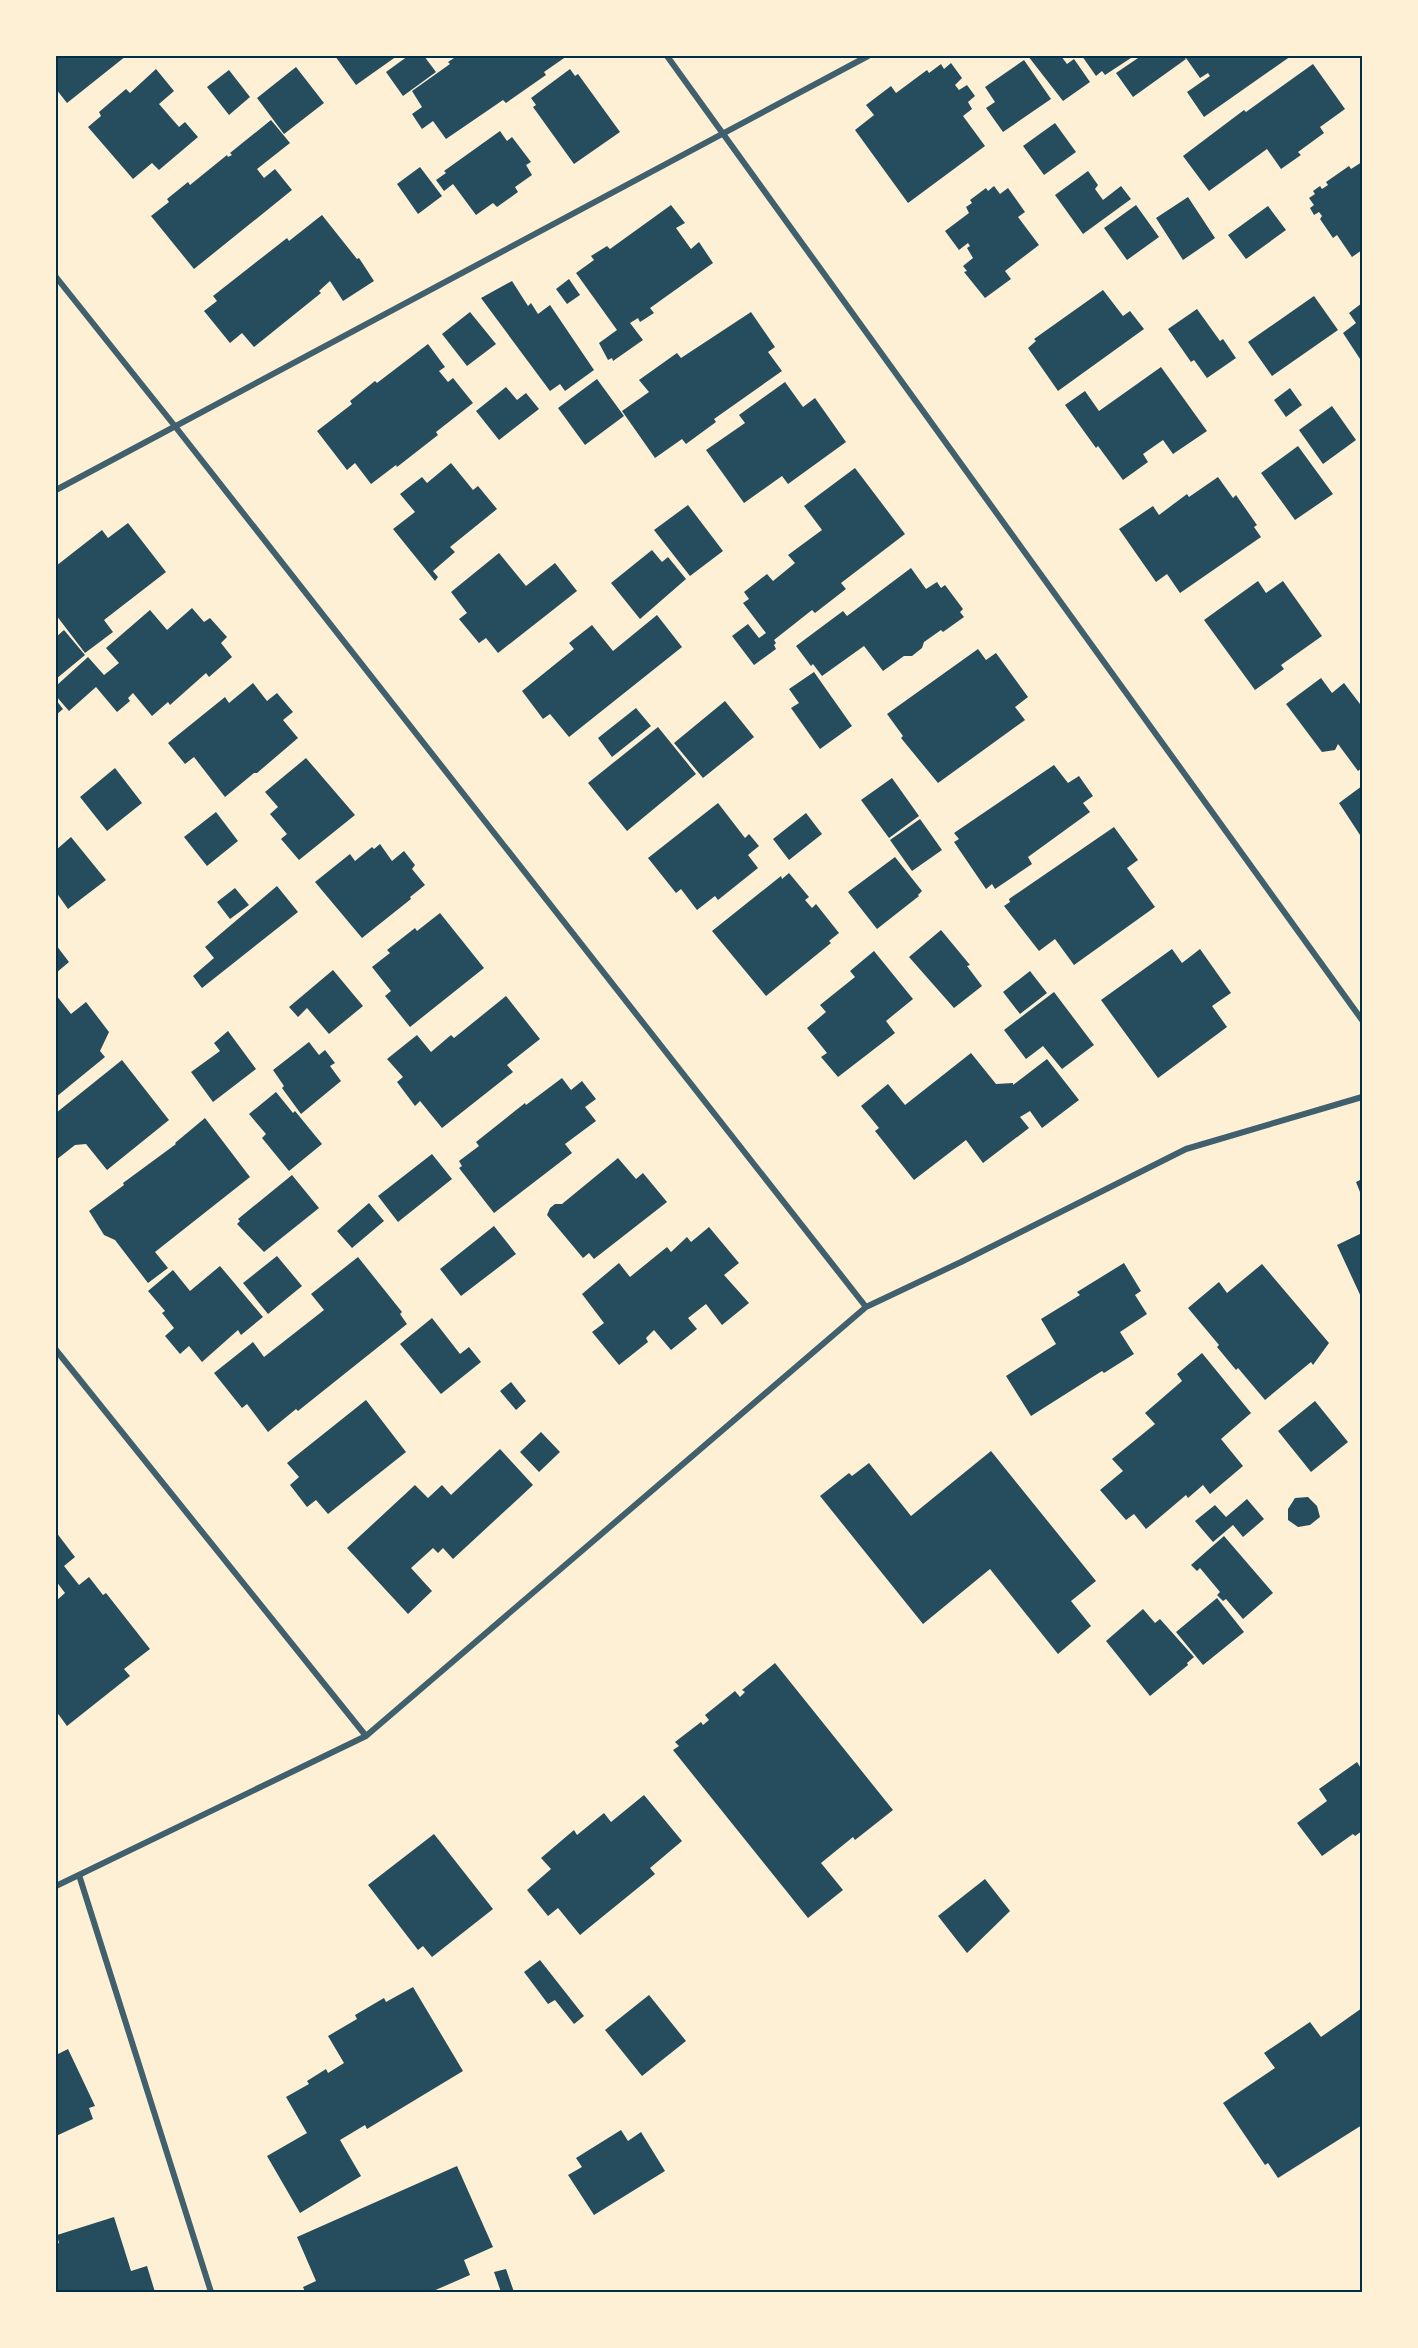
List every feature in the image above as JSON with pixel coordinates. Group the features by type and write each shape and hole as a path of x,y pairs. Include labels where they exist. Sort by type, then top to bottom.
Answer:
{"street":[{"path":"667,56 1362,1020"},
{"path":"56,490 174,424 868,56"},
{"path":"56,277 867,1307"},
{"path":"56,1886 366,1736 867,1307 962,1262 1186,1149 1362,1097"},
{"path":"56,1350 366,1736"},
{"path":"79,1875 211,2292"}],"building":[{"path":"56,56 126,56 67,103 56,89"},
{"path":"335,56 397,56 356,85"},
{"path":"408,56 424,56 436,72 403,96 386,72"},
{"path":"457,56 567,56 544,72 546,75 506,103 503,100 446,139 433,121 422,129 412,114 422,107 412,91 450,64 448,62"},
{"path":"1028,56 1061,56 1067,64 1074,59 1090,82 1063,101"},
{"path":"1082,56 1134,56 1105,75 1102,71 1096,76"},
{"path":"1141,56 1183,56 1186,59 1133,97 1116,73"},
{"path":"1190,56 1291,56 1204,117 1187,92 1210,76 1208,73 1200,78 1186,58"},
{"path":"1024,60 1051,99 1003,132 986,108 995,102 985,87"},
{"path":"951,63 962,78 955,85 959,90 967,85 975,96 968,102 972,109 963,116 985,146 908,203 855,130 874,115 866,105 891,86 896,93 927,70 929,73 941,64 944,69"},
{"path":"1313,64 1345,109 1320,127 1324,133 1298,152 1301,155 1281,169 1267,149 1209,191 1183,156 1244,110 1246,112"},
{"path":"296,67 324,103 284,134 257,98"},
{"path":"156,69 174,91 159,104 179,127 185,122 198,137 159,170 152,163 133,179 88,127 101,116 99,112 126,89 130,93"},
{"path":"570,69 575,76 578,74 620,132 574,164 533,107 536,105 531,98"},
{"path":"229,70 250,97 229,115 207,87"},
{"path":"271,120 290,143 257,169 264,178 275,169 292,190 194,269 151,216 169,202 167,199 188,182 190,185 227,155 228,157 232,155 230,153"},
{"path":"1055,123 1076,152 1044,175 1023,146"},
{"path":"500,131 507,141 512,137 531,162 526,165 532,175 515,187 518,192 497,207 493,203 476,215 453,184 444,191 436,180 446,173 444,171"},
{"path":"1362,162 1362,250 1352,257 1337,235 1333,238 1320,219 1322,216 1319,212 1314,215 1310,208 1314,205 1309,198 1315,194 1313,191 1320,186 1322,189 1328,185 1326,182 1349,166 1351,169"},
{"path":"420,167 442,196 418,214 397,184"},
{"path":"1088,171 1098,185 1095,189 1103,200 1121,186 1131,199 1083,234 1055,195"},
{"path":"994,186 1000,194 1008,188 1025,212 1018,217 1039,245 1005,271 1011,279 985,298 964,272 967,271 963,266 973,258 967,248 970,246 968,243 959,250 945,231 969,213 966,207 972,203 970,200 986,188 988,191"},
{"path":"1188,197 1215,238 1183,260 1156,218"},
{"path":"671,205 685,223 676,228 691,249 699,242 713,263 650,308 654,313 640,322 638,318 630,323 643,340 613,361 612,358 608,360 599,343 617,330 576,273 594,260 591,256 607,246 610,249"},
{"path":"1136,205 1159,237 1127,260 1104,228"},
{"path":"1268,206 1286,230 1246,259 1228,235"},
{"path":"322,215 357,259 359,258 374,281 343,301 330,281 319,291 321,293 254,347 242,333 230,343 204,311 217,301 213,296 287,238 289,241"},
{"path":"569,279 580,295 567,304 556,289"},
{"path":"512,281 528,306 531,303 538,314 550,305 594,370 565,391 560,384 550,391 481,298"},
{"path":"1103,290 1123,316 1130,311 1144,329 1058,391 1028,348 1036,341 1034,339"},
{"path":"1314,296 1338,330 1272,376 1248,342"},
{"path":"1362,303 1362,362 1343,333 1356,323 1349,313"},
{"path":"1197,309 1220,341 1223,339 1236,358 1207,378 1194,360 1191,362 1168,329"},
{"path":"470,312 496,344 467,366 442,334"},
{"path":"751,312 775,347 768,352 782,371 714,419 716,422 686,444 682,439 655,458 622,411 649,392 639,380 677,353 681,358"},
{"path":"428,344 445,367 439,371 448,382 453,378 473,403 436,432 438,435 371,484 355,463 347,470 317,431 352,404 350,401 375,381 377,383"},
{"path":"1161,367 1207,431 1173,454 1163,440 1143,454 1148,462 1123,480 1065,405 1085,391 1099,411"},
{"path":"597,379 624,416 585,445 558,408"},
{"path":"785,382 803,407 815,398 846,442 788,484 782,476 744,503 706,450 745,423 739,415"},
{"path":"506,387 517,400 526,393 539,409 499,440 476,411"},
{"path":"1290,388 1302,405 1286,417 1274,400"},
{"path":"1332,406 1356,440 1323,464 1299,430"},
{"path":"1298,446 1333,494 1295,520 1261,473"},
{"path":"451,463 473,490 478,486 497,509 450,547 455,552 433,571 438,577 435,581 393,529 415,512 400,494 422,477 427,483"},
{"path":"855,468 905,534 841,583 846,589 815,613 812,610 774,640 776,649 754,665 732,636 748,624 759,638 766,633 743,603 749,599 744,592 767,574 773,581 795,563 788,555 822,530 804,506"},
{"path":"1218,477 1233,498 1236,495 1257,525 1254,527 1261,537 1180,593 1167,574 1156,582 1119,529 1153,506 1159,515 1187,494 1189,497"},
{"path":"688,505 723,551 690,576 654,530"},
{"path":"128,523 166,572 104,620 113,632 85,653 56,615 56,566 102,530 108,538"},
{"path":"652,550 662,562 668,557 686,579 640,619 611,583"},
{"path":"499,553 526,586 555,563 577,591 498,653 486,638 479,643 459,619 467,613 451,592"},
{"path":"911,568 926,589 937,582 941,588 945,585 963,609 960,612 964,617 924,642 922,648 912,656 904,656 883,671 864,646 822,676 813,664 811,666 796,646 843,611 847,616"},
{"path":"1258,581 1266,593 1283,581 1322,636 1281,665 1284,669 1255,690 1204,620"},
{"path":"192,608 204,622 210,618 227,637 221,643 232,657 209,677 206,673 170,705 168,702 152,716 133,693 128,698 130,701 117,712 96,687 69,711 56,696 56,686 88,657 104,675 119,663 106,648 150,610 167,630"},
{"path":"657,615 682,647 569,737 550,714 543,719 522,691 574,649 569,643 592,625 613,651"},
{"path":"64,630 85,655 56,679 56,637"},
{"path":"978,649 986,660 996,653 1028,697 1015,707 1025,720 938,783 901,738 903,736 887,714"},
{"path":"814,672 852,726 820,749 791,708 799,703 789,689"},
{"path":"1321,678 1332,693 1344,683 1360,704 1362,702 1362,768 1358,771 1338,744 1335,750 1322,752 1286,704"},
{"path":"253,683 267,701 277,693 293,712 283,720 298,738 225,797 194,757 185,764 168,743 225,697 229,703"},
{"path":"56,700 63,709 56,715"},
{"path":"725,701 754,737 703,778 674,743"},
{"path":"636,708 651,726 612,757 598,738"},
{"path":"658,727 696,774 627,831 588,783"},
{"path":"306,758 355,815 299,860 281,839 287,834 270,814 278,807 265,792"},
{"path":"1054,765 1068,783 1079,776 1093,796 1083,803 1090,812 1028,857 1032,864 995,889 992,884 986,889 954,842 959,839 954,833"},
{"path":"115,768 142,803 107,831 80,797"},
{"path":"892,778 919,816 889,838 861,800"},
{"path":"1362,786 1362,838 1339,803"},
{"path":"718,803 745,838 749,834 759,846 748,855 758,868 718,900 715,896 697,910 681,889 676,893 648,858"},
{"path":"216,812 238,841 207,866 184,837"},
{"path":"806,813 822,834 789,860 773,839"},
{"path":"920,819 942,850 912,871 890,840"},
{"path":"1114,827 1138,860 1127,868 1155,907 1074,965 1055,939 1039,951 1004,906 1010,902 1009,899"},
{"path":"71,837 106,880 68,909 56,892 56,850"},
{"path":"380,844 392,861 404,851 415,865 412,869 425,885 362,938 315,882 350,854 355,861 372,847 374,849"},
{"path":"895,857 922,891 919,896 877,929 848,892"},
{"path":"789,873 809,897 805,900 812,908 816,904 839,933 829,941 831,943 766,996 712,931 781,876 782,879"},
{"path":"277,886 298,912 202,988 193,976 214,958 205,947"},
{"path":"235,888 249,905 230,919 217,902"},
{"path":"440,913 484,968 410,1027 385,996 391,991 372,967 390,953 387,950 415,928 417,931"},
{"path":"941,930 970,965 967,966 982,986 954,1008 909,957"},
{"path":"56,945 69,962 56,973"},
{"path":"1172,949 1182,963 1200,949 1231,993 1212,1006 1227,1027 1158,1078 1101,1000"},
{"path":"874,951 913,999 886,1021 895,1033 838,1077 821,1057 827,1053 807,1028 826,1012 820,1005 855,977 850,971"},
{"path":"333,970 363,1006 329,1034 307,1008 298,1017 289,1007"},
{"path":"1030,971 1047,993 1020,1014 1003,992"},
{"path":"1054,992 1094,1045 1062,1069 1043,1046 1026,1059 1004,1030"},
{"path":"56,995 71,1014 86,1002 109,1032 100,1051 105,1057 56,1097"},
{"path":"506,996 540,1039 507,1065 513,1072 442,1128 420,1101 415,1106 397,1082 403,1077 387,1059 417,1035 431,1052 451,1035 454,1038"},
{"path":"228,1031 256,1069 213,1102 191,1072 220,1051 214,1043"},
{"path":"309,1042 319,1055 325,1050 335,1063 330,1066 341,1081 301,1114 282,1088 284,1086 273,1070"},
{"path":"971,1053 996,1084 1013,1083 1013,1085 1047,1059 1079,1100 1042,1128 1030,1111 1020,1117 1029,1128 983,1163 966,1140 914,1180 875,1131 879,1128 861,1106 888,1084 905,1105"},
{"path":"122,1060 169,1120 107,1170 86,1144 75,1145 56,1160 56,1113"},
{"path":"562,1078 571,1090 582,1081 596,1099 585,1107 596,1121 565,1144 572,1153 494,1213 459,1168 462,1166 459,1161 479,1146 476,1142 525,1103 526,1105"},
{"path":"276,1092 322,1144 289,1171 262,1138 266,1134 249,1114"},
{"path":"205,1118 250,1177 155,1252 168,1268 148,1283 115,1240 104,1235 89,1211 176,1144"},
{"path":"432,1154 452,1179 398,1222 378,1196"},
{"path":"618,1158 636,1179 643,1173 667,1202 594,1259 589,1253 583,1258 547,1215 550,1208 555,1204 562,1204"},
{"path":"292,1175 319,1208 264,1252 237,1224 240,1221 238,1219"},
{"path":"1362,1179 1362,1197 1356,1182"},
{"path":"369,1203 384,1221 352,1248 337,1231"},
{"path":"494,1226 516,1254 461,1296 440,1269"},
{"path":"709,1227 739,1263 724,1275 749,1303 722,1325 706,1304 688,1318 697,1329 671,1350 654,1330 646,1338 648,1342 619,1365 592,1332 604,1323 582,1294 619,1263 630,1277 667,1247 671,1252 687,1237 691,1242"},
{"path":"1362,1233 1362,1299 1337,1245"},
{"path":"277,1256 302,1286 268,1314 243,1283"},
{"path":"358,1257 402,1312 400,1314 407,1324 298,1411 296,1409 268,1432 247,1404 242,1408 214,1373 253,1342 264,1357 324,1310 311,1294"},
{"path":"1124,1263 1141,1291 1135,1295 1147,1314 1120,1332 1134,1354 1104,1373 1102,1371 1031,1416 1006,1376 1056,1344 1041,1319 1080,1295 1077,1292"},
{"path":"1262,1264 1329,1343 1313,1365 1311,1362 1265,1400 1238,1368 1236,1370 1217,1347 1219,1345 1188,1308 1219,1282 1227,1293"},
{"path":"220,1266 263,1317 241,1335 238,1330 202,1362 189,1346 180,1354 165,1336 174,1328 162,1313 165,1311 148,1291 173,1270 190,1291"},
{"path":"432,1318 460,1354 469,1347 481,1362 441,1394 400,1344"},
{"path":"1202,1353 1251,1413 1221,1439 1243,1466 1210,1494 1203,1485 1188,1498 1186,1495 1146,1529 1134,1514 1126,1520 1100,1490 1123,1471 1112,1459 1155,1424 1145,1413 1182,1381 1177,1374"},
{"path":"511,1382 526,1401 516,1410 500,1391"},
{"path":"366,1400 406,1452 328,1514 316,1500 307,1507 290,1485 299,1477 287,1463"},
{"path":"1315,1401 1348,1442 1311,1472 1278,1431"},
{"path":"541,1432 560,1452 539,1472 520,1452"},
{"path":"500,1449 533,1485 453,1559 443,1548 438,1553 433,1548 411,1568 432,1591 408,1614 347,1548 415,1485 428,1498 442,1485 451,1495"},
{"path":"991,1451 1096,1581 1071,1601 1091,1626 1058,1654 990,1569 923,1624 820,1496 849,1473 852,1476 869,1463 911,1516"},
{"path":"1308,1497 1317,1506 1320,1517 1310,1525 1298,1527 1288,1520 1288,1509 1295,1498"},
{"path":"1247,1499 1264,1519 1243,1537 1233,1525 1213,1542 1195,1521 1215,1505 1226,1517"},
{"path":"56,1532 75,1557 64,1566 79,1585 89,1577 103,1595 106,1593 150,1649 124,1669 130,1676 67,1726 56,1711 56,1601 65,1593 56,1581"},
{"path":"1224,1536 1273,1593 1243,1619 1226,1599 1223,1601 1217,1595 1220,1592 1200,1568 1197,1571 1191,1565"},
{"path":"1217,1598 1244,1632 1203,1665 1176,1632"},
{"path":"1143,1609 1155,1623 1160,1619 1194,1657 1187,1663 1188,1665 1150,1696 1106,1641"},
{"path":"775,1663 893,1810 855,1840 853,1837 821,1863 843,1890 808,1918 673,1750 679,1746 675,1742 701,1722 703,1725 709,1720 705,1715 735,1691 740,1697 745,1692 742,1690"},
{"path":"1357,1762 1362,1770 1362,1831 1355,1836 1353,1834 1322,1856 1297,1823 1327,1801 1319,1789"},
{"path":"644,1795 682,1841 650,1868 655,1874 580,1935 558,1908 548,1916 527,1890 551,1869 541,1858 574,1830 577,1835 604,1813 611,1822"},
{"path":"434,1834 493,1909 432,1957 423,1946 418,1950 368,1885"},
{"path":"985,1879 1010,1911 967,1953 938,1916"},
{"path":"540,1960 584,2016 574,2024 555,2000 548,2004 524,1972"},
{"path":"413,1987 463,2071 367,2129 365,2125 340,2140 361,2176 300,2213 267,2156 307,2133 286,2097 309,2084 307,2081 326,2069 328,2073 344,2063 328,2036 357,2019 355,2015 384,1998 386,2002"},
{"path":"649,1995 686,2041 642,2076 605,2030"},
{"path":"1362,2008 1362,2125 1278,2178 1268,2163 1265,2165 1223,2103 1275,2068 1264,2053 1310,2022 1321,2037"},
{"path":"68,2049 95,2106 89,2108 93,2119 56,2136 56,2055"},
{"path":"621,2130 628,2141 641,2132 665,2171 594,2215 568,2175 582,2167 576,2158"},
{"path":"457,2166 493,2247 464,2260 470,2275 431,2292 305,2292 303,2287 316,2281 297,2237"},
{"path":"114,2217 131,2271 147,2266 155,2292 58,2292 56,2285 56,2244 59,2243 57,2235"},
{"path":"506,2269 514,2292 501,2292 494,2272"}]}
